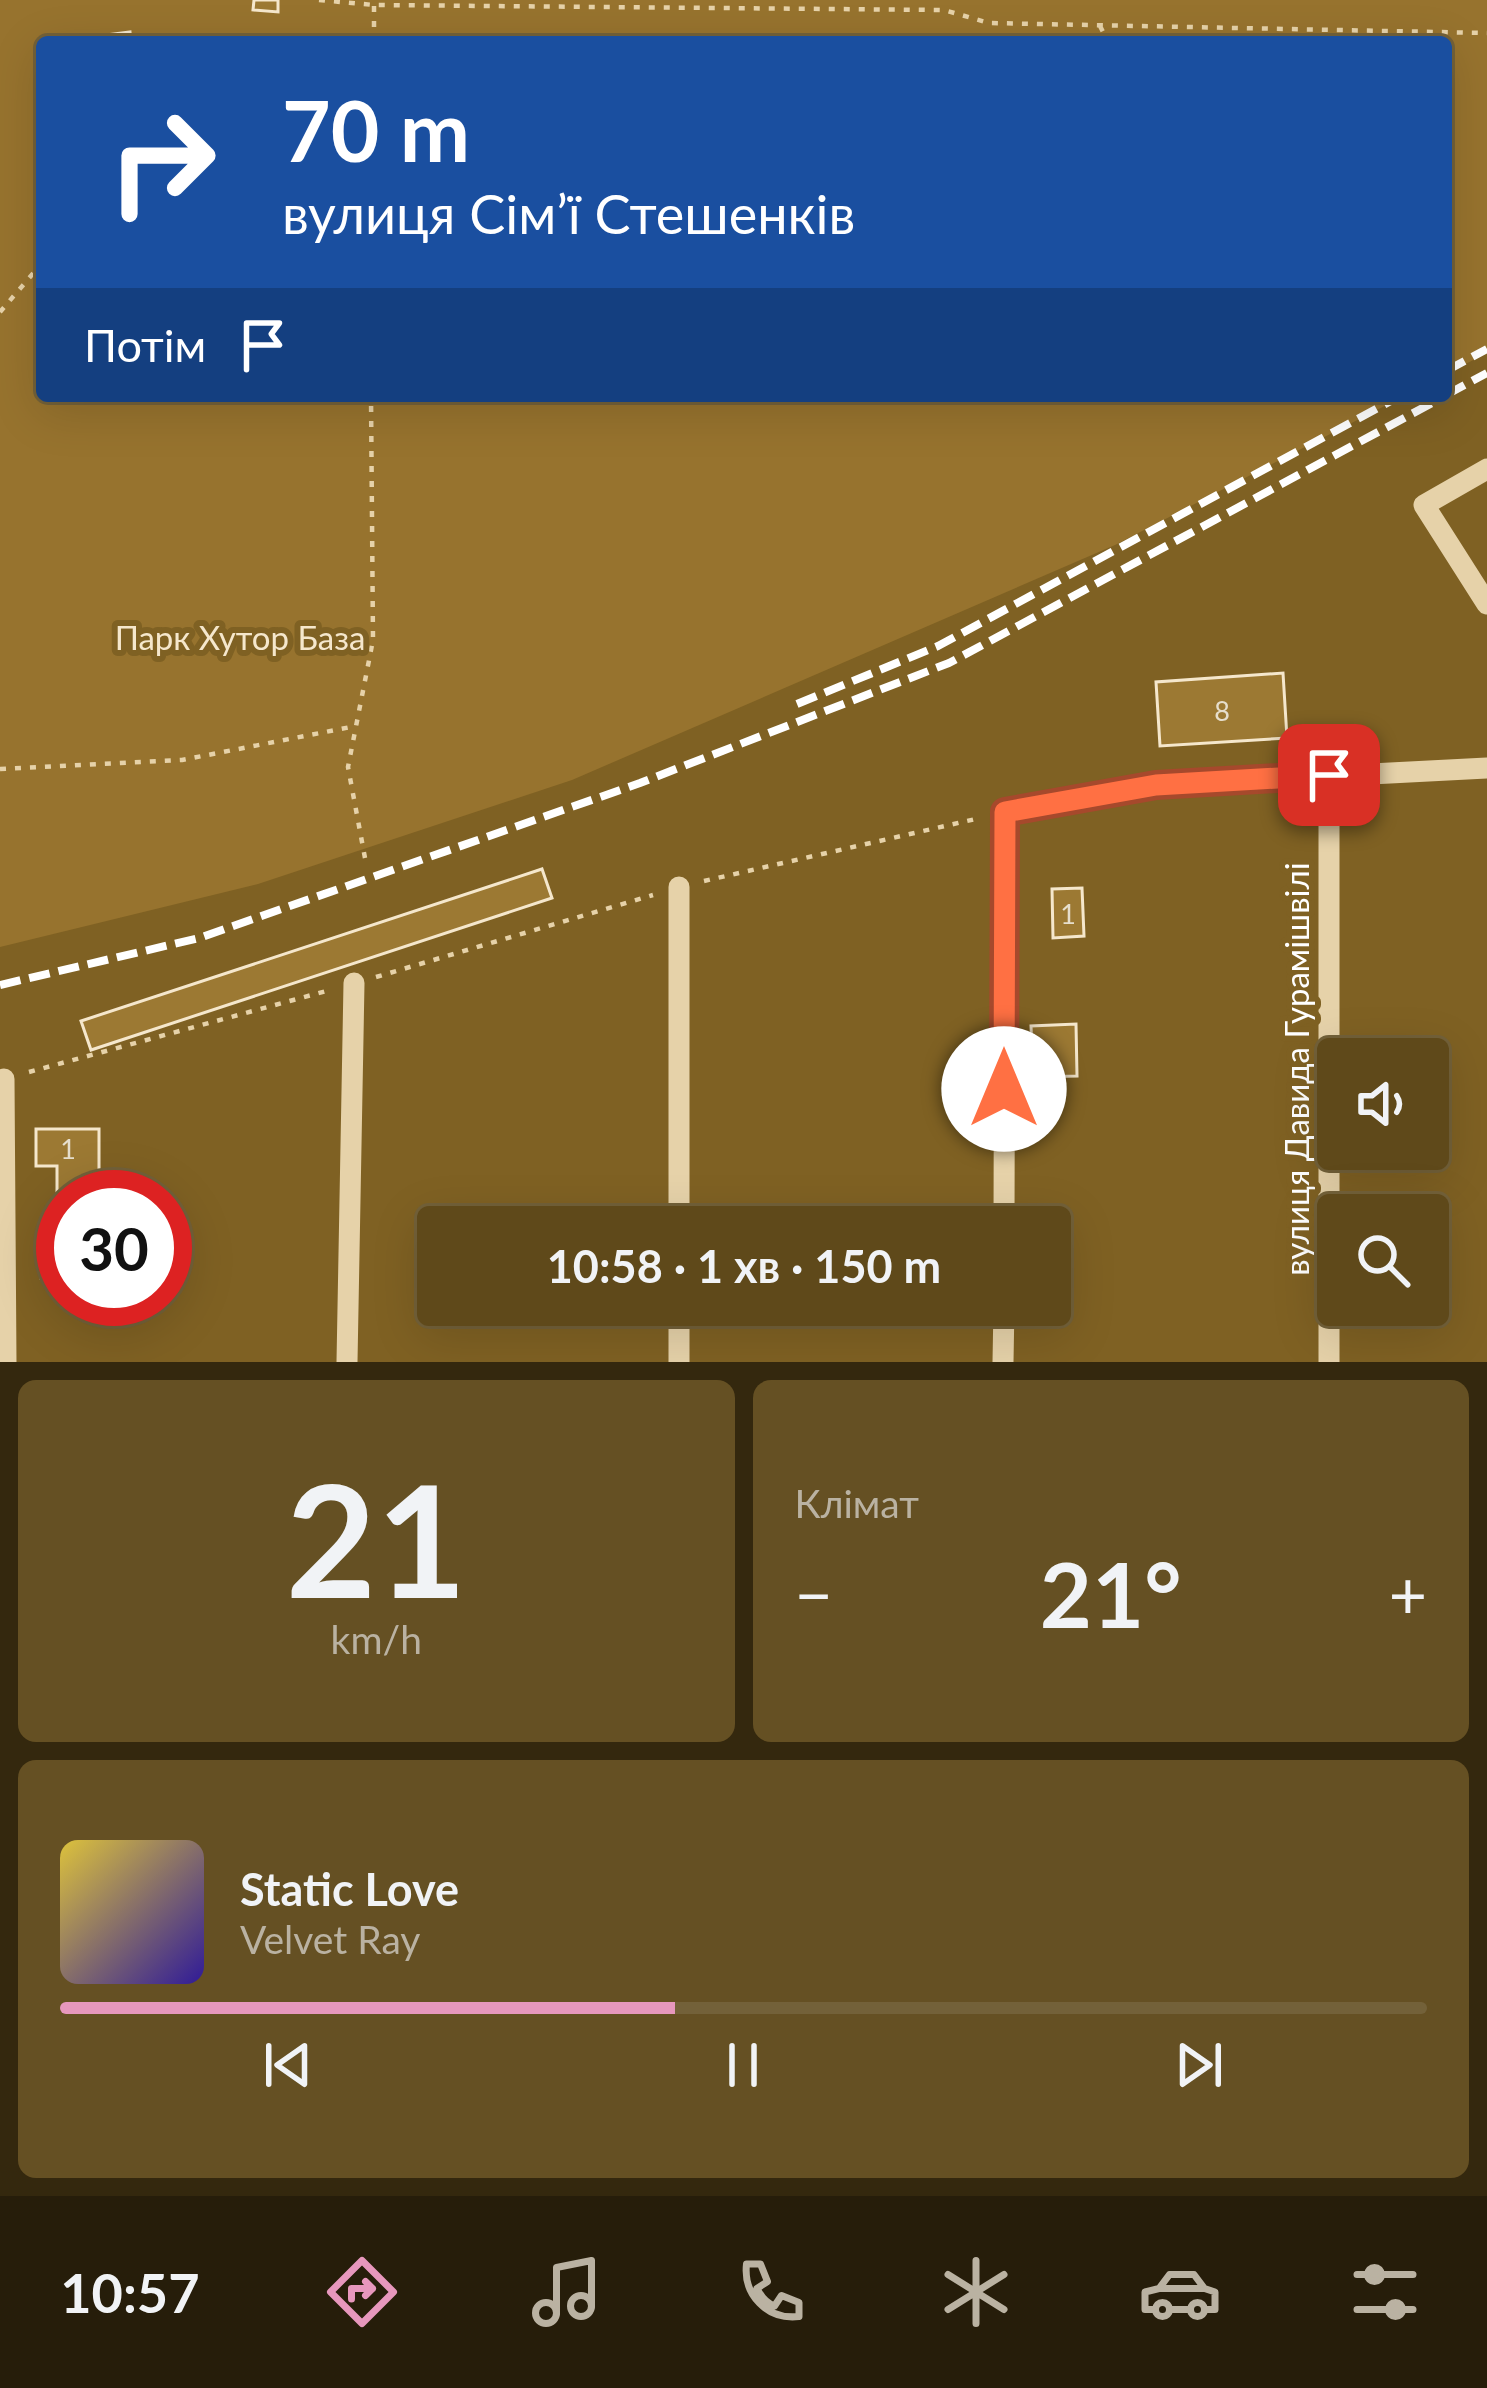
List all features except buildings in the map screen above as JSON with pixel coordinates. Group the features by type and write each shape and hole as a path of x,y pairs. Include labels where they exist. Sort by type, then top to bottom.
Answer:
{"street":[{"path":"1487,469 1424,506 1487,604"},
{"path":"1004,1206 1005,812 1156,785 1487,768"},
{"name":"вулиця Давида Гурамішвілі","path":"1329,775 1329,1362"},
{"path":"679,887 679,1206"},
{"path":"347,1362 354,983"},
{"path":"4,1079 6,1362"},
{"path":"679,1326 679,1362"},
{"path":"1004,1326 1004,1362"}],"path":[{"path":"319,0 374,5 944,10 989,23 1487,33"},
{"path":"374,5 374,36"},
{"path":"1100,26 1105,36"},
{"path":"0,313 36,270"},
{"path":"365,858 348,767 373,640 371,402"},
{"path":"0,769 182,760 356,726"},
{"path":"679,887 1005,812"}],"green space":[{"name":"Парк Хутор База","path":"0,0 1487,0 1487,353 1452,371 1452,36 36,36 36,402 1392,402 1115,545 572,780 258,884 0,947"}],"railway":[{"path":"1452,368 1487,349"},
{"path":"1452,392 1487,373"},
{"path":"797,704 938,646 1389,402"},
{"path":"0,985 199,938 640,783 949,663 1434,402"}],"route":[{"path":"1004,1089 1005,812 1156,785 1329,775"}]}
